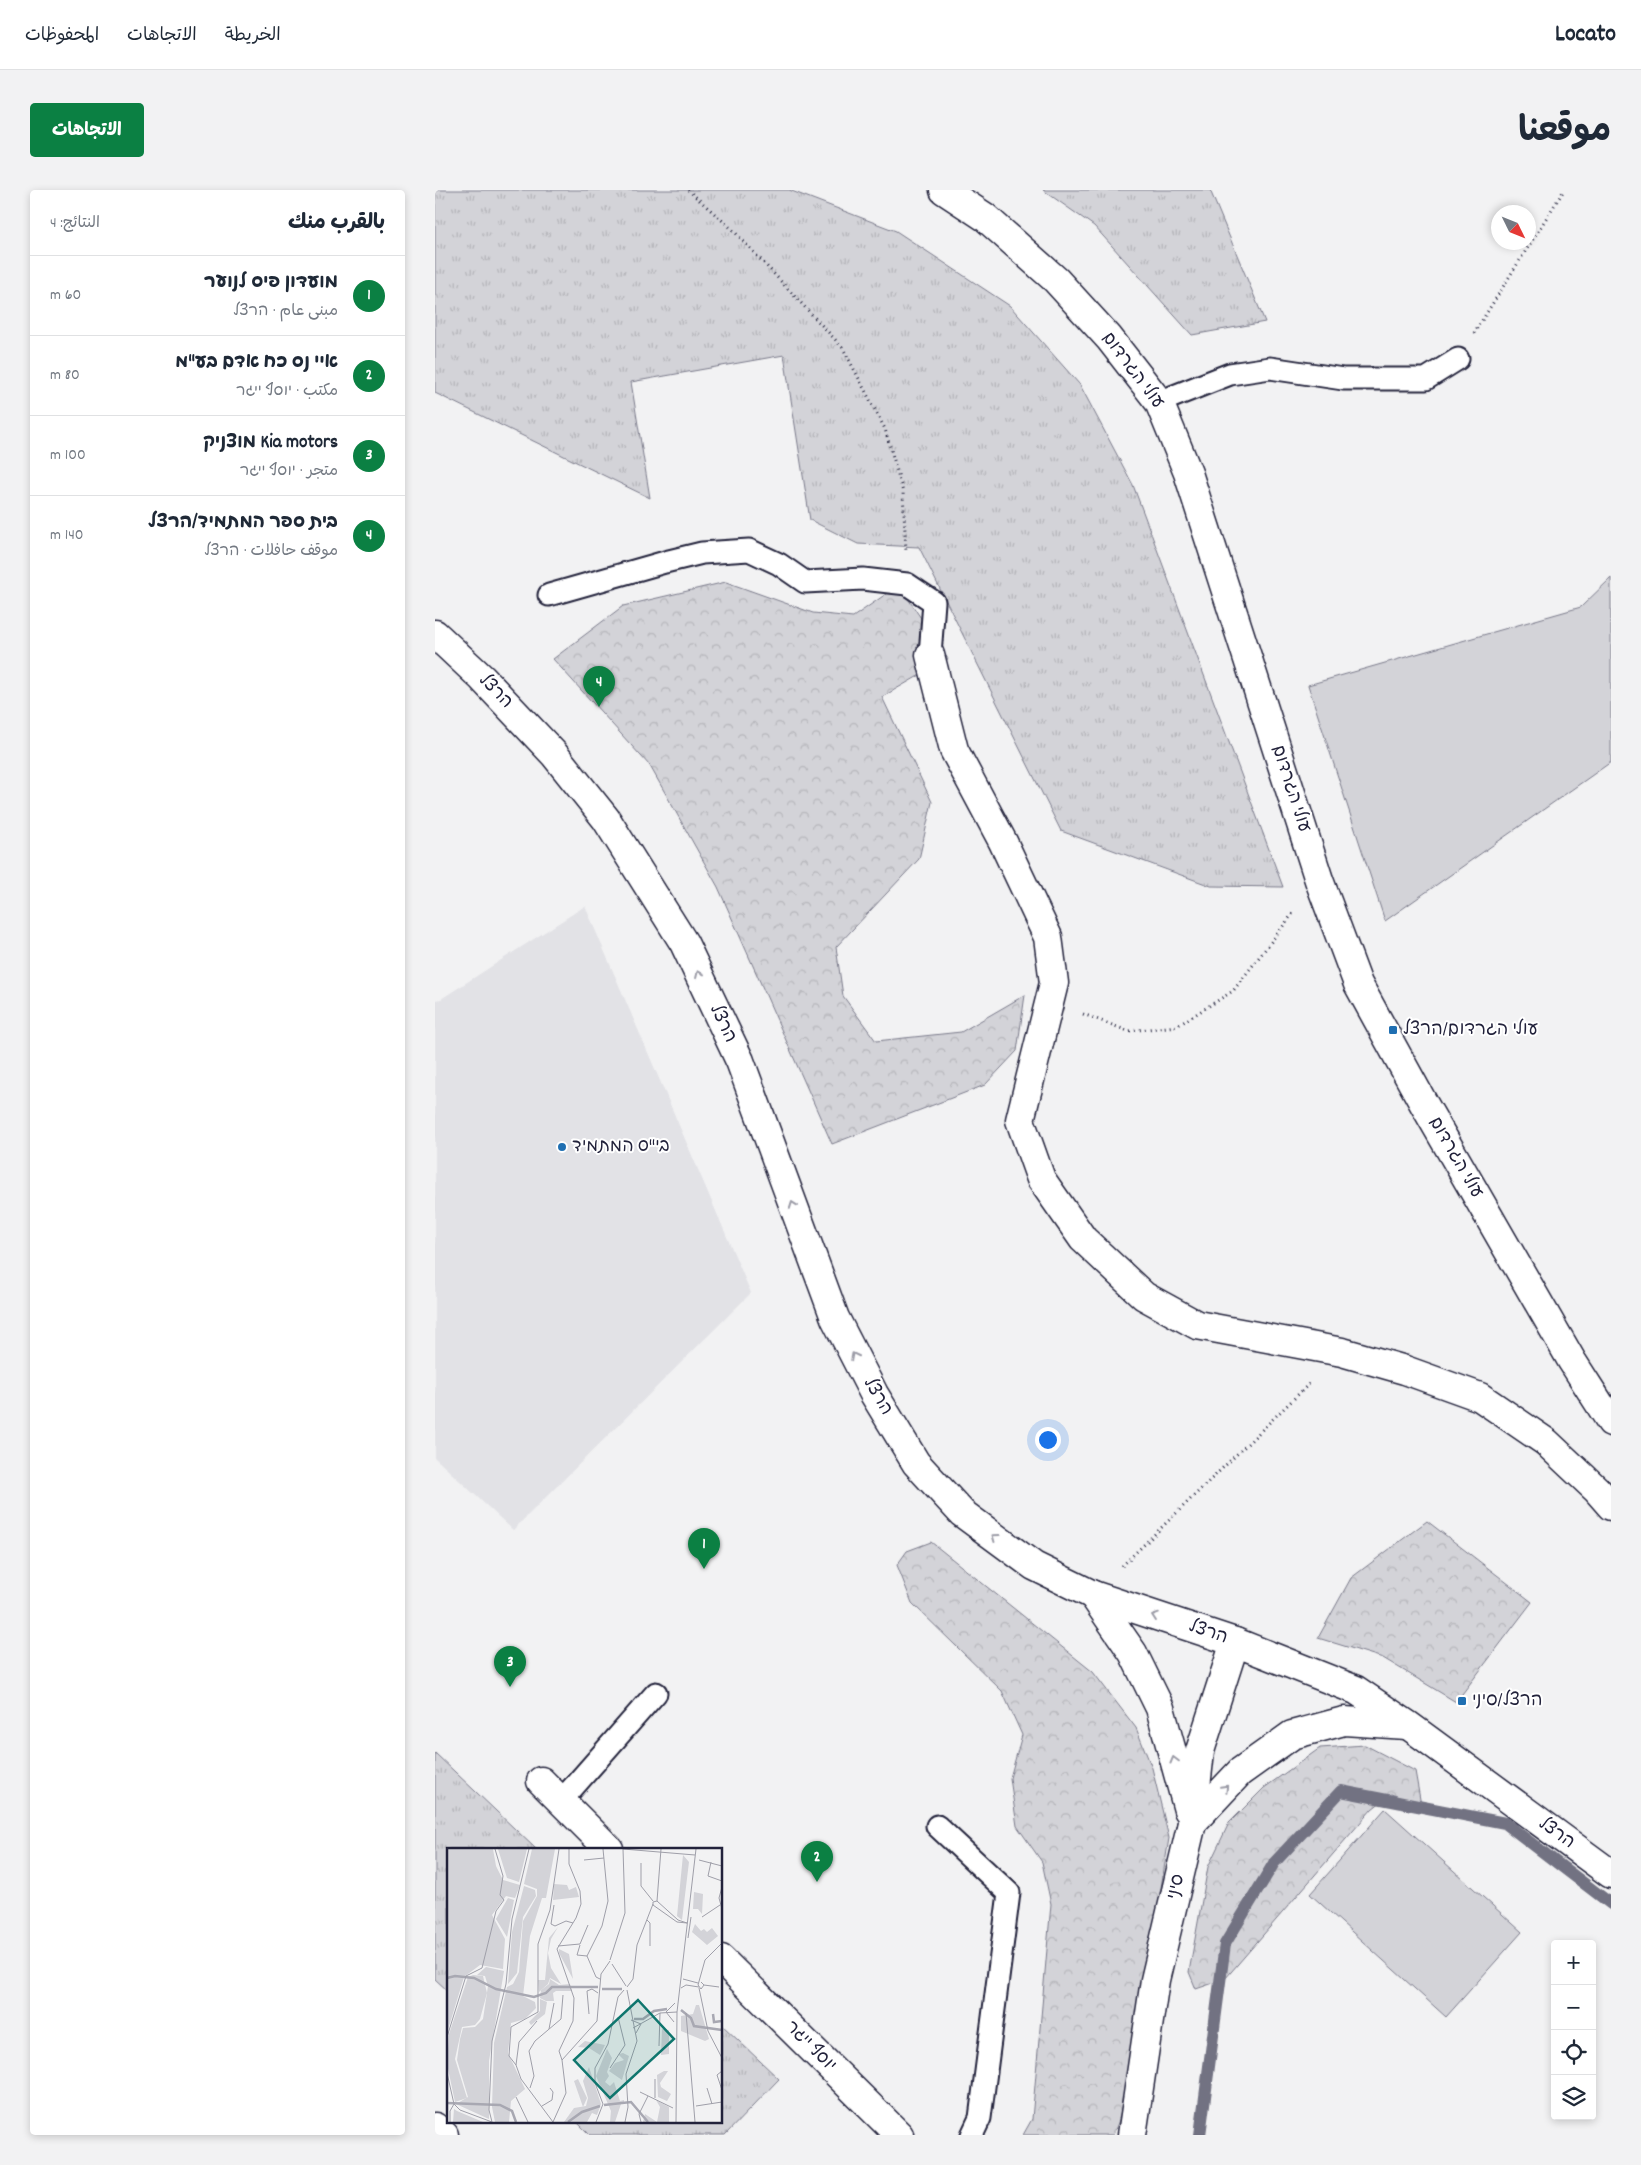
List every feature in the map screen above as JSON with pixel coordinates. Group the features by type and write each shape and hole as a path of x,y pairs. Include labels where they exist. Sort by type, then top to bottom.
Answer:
{"main road":[{"name":"עולי הגרדום","path":"944,190 985,217 1056,280 1109,338 1159,402 1187,473 1319,880 1358,984 1430,1115 1572,1361 1611,1422"},
{"name":"הרצל","path":"435,634 482,678 553,754 607,819 684,943 740,1061 835,1318 874,1394 917,1463 962,1513 1035,1566 1093,1595 1235,1642 1356,1690 1408,1725 1611,1874"},
{"path":"930,655 954,750 1003,842 1048,937 1054,983 1020,1120 1041,1180 1083,1239 1144,1296 1197,1325 1342,1352 1405,1370 1480,1397 1546,1442 1597,1490 1611,1506"},
{"path":"1093,1595 1133,1653 1160,1708 1191,1823"},
{"name":"סיני","path":"1132,2135 1155,1980 1191,1823 1199,1751 1235,1642"},
{"path":"1191,1823 1241,1772 1292,1735 1344,1721 1408,1725"},
{"path":"541,1781 608,1848"},
{"name":"יוסף ייגר","path":"723,1962 899,2135"},
{"path":"435,2127 444,2135"}],"lane":[{"path":"1159,402 1230,374 1270,368 1343,378 1426,379 1458,359"},
{"path":"549,596 702,553 749,550 779,564 805,582 863,579 907,584 934,602 930,655"},
{"path":"561,1801 655,1693"},
{"path":"937,1826 1009,1892 980,2118 972,2135"}],"path":[{"path":"688,190 733,230 843,348 885,429 903,492 907,584"},
{"path":"1458,359 1564,190"},
{"path":"1049,1001 1128,1031 1177,1026 1233,991 1319,880"},
{"path":"1093,1595 1342,1352"}],"shaded area":[{"name":"בי\"ס המתמיד","path":"585,906 751,1293 513,1530 435,1458 435,1000 441,999"}],"green space":[{"path":"435,190 789,190 896,231 1010,306 1080,385 1133,485 1283,887 1211,886 1061,831 919,547 858,544 810,520 784,355 631,382 650,498 435,393"},
{"path":"1043,190 1210,190 1265,322 1192,335 1094,226"},
{"path":"1611,578 1611,762 1385,921 1308,685 1581,607"},
{"path":"726,582 813,613 853,617 899,585 948,659 882,697 932,802 919,859 836,947 843,996 876,1041 961,1032 1025,995 1017,1051 985,1085 832,1144 718,887 650,766 553,659 623,606"},
{"path":"1427,1521 1532,1602 1456,1702 1383,1658 1318,1638 1351,1578"},
{"path":"931,1542 1093,1672 1136,1728 1152,1768 1169,1838 1144,1993 1119,2120 1113,2135 1023,2135 1032,2119 1051,1904 1042,1862 1017,1826 1010,1778 1022,1735 1002,1691 912,1603 897,1565 907,1551"},
{"path":"1365,1745 1415,1771 1421,1805 1391,1794 1372,1809 1225,1979 1196,1989 1189,1972 1208,1867 1229,1823 1264,1788 1320,1748"},
{"path":"435,1753 535,1848 447,1848 447,1990 435,1979"},
{"path":"1385,1809 1522,1932 1446,2017 1310,1894"},
{"path":"723,2026 779,2079 725,2135 590,2135 577,2122 723,2122"}],"waterway":[{"path":"1200,2135 1225,1944 1274,1863 1341,1791 1505,1823 1611,1904"}],"place":[{"name":"בית ספר המתמיד/הרצל","path":"599,707"},
{"name":"עולי הגרדום/הרצל","path":"1393,1030"},
{"name":"בי\"ס המתמיד","path":"562,1147"},
{"name":"מועדון פיס לנוער","path":"704,1569"},
{"name":"Kia motors מוצניק","path":"510,1687"},
{"name":"הרצל/סיני","path":"1462,1701"},
{"name":"איי נס כח אדם בע\"מ","path":"817,1882"}]}
